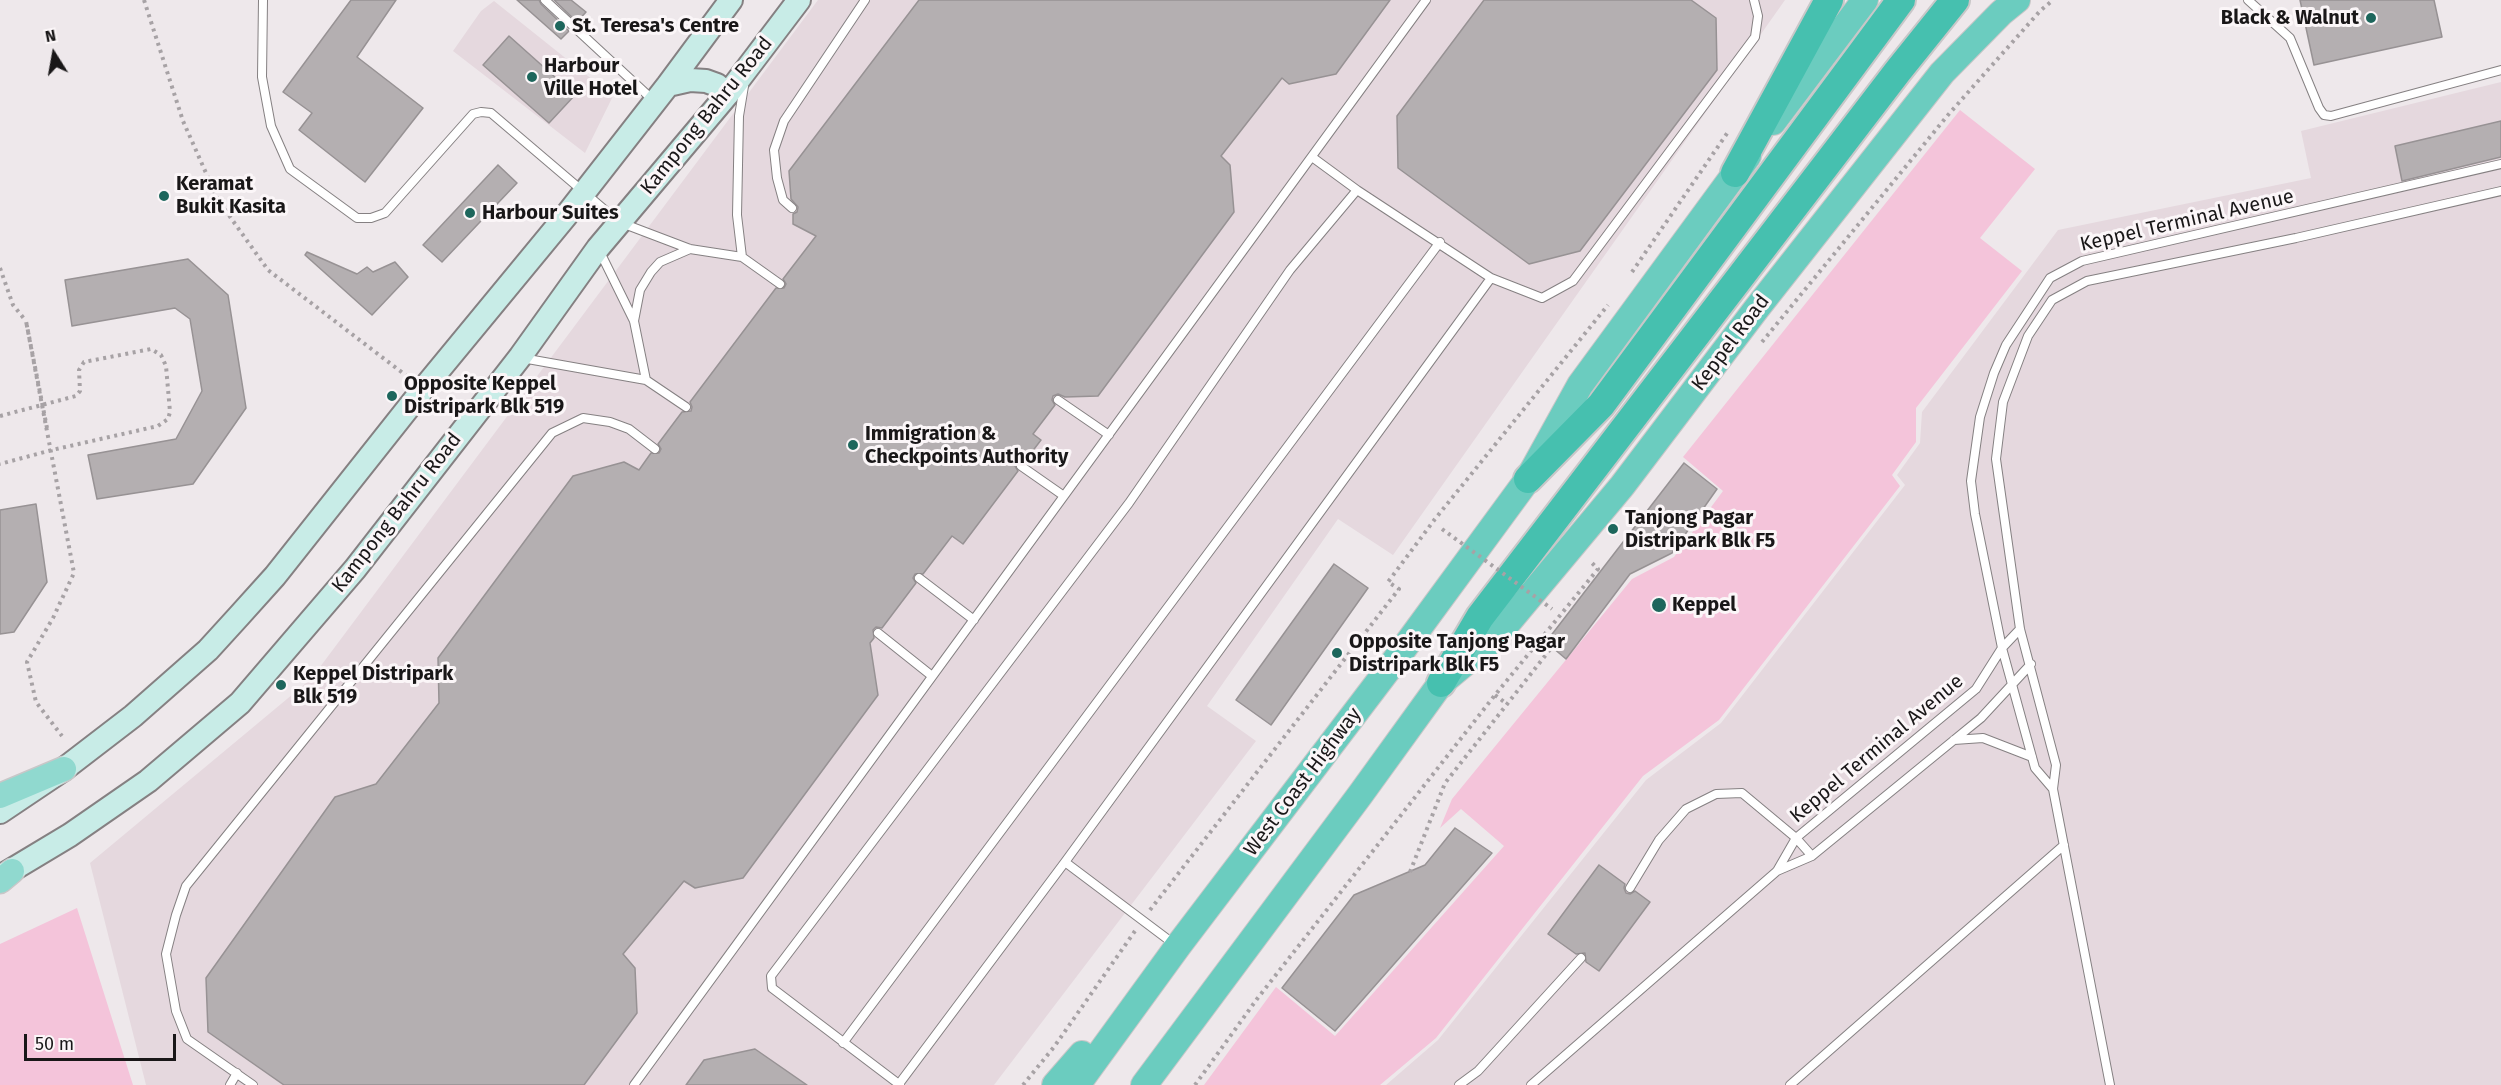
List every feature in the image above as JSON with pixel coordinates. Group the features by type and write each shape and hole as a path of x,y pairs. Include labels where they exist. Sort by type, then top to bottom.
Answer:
{"highway":[{"path":"1735,173 1829,0"},
{"path":"1528,478 1580,385 1865,0"},
{"path":"1528,478 1601,405 1901,0"},
{"path":"1144,1085 1441,683 1480,617 1955,0"},
{"name":"Keppel Road","path":"1441,683 1502,629 1622,486 1764,299 1942,73 2001,13 2018,0"},
{"name":"West Coast Highway","path":"1077,1085 1178,946 1393,663 1528,478"},
{"path":"1054,1085 1178,946"}],"main road":[{"path":"0,812 64,770 133,716 208,650 275,576 424,388 584,193 731,0"},
{"name":"Kampong Bahru Road","path":"4,877 148,781 240,703 355,568 520,357 598,248 727,94 799,0"},
{"path":"662,93 690,80 706,81 717,85 727,94"},
{"path":"0,796 64,770"}],"lane":[{"path":"263,0 262,77 271,126 290,169 357,218 371,218 386,213 473,114 490,113 619,222 690,249 742,257 780,284"},
{"path":"545,0 662,93"},
{"path":"792,208 783,200 774,150 784,121 865,0"},
{"path":"634,1085 1426,0"},
{"path":"1312,157 1357,190 1440,242 1491,278 1542,298 1573,281 1755,37 1758,16 1755,0"},
{"path":"2248,0 2290,38 2324,115 2331,116 2501,70"},
{"path":"742,257 737,215 739,116 747,68"},
{"name":"Keppel Terminal Avenue","path":"1777,871 1796,838 1976,689 2002,648 1975,514 1971,481 1972,462 1980,417 2006,345 2050,278 2082,261 2501,164"},
{"path":"1357,190 1290,270 1129,503 771,976 772,988 900,1084 1491,278"},
{"name":"Keppel Terminal Avenue","path":"2053,789 2056,765 2031,664 2020,630 1996,459 2003,402 2028,336 2052,300 2087,281 2296,238 2501,191"},
{"path":"843,1043 1440,242"},
{"path":"598,248 634,321 646,380"},
{"path":"634,321 640,290 651,272 660,262 690,249"},
{"path":"520,357 646,380 686,407"},
{"path":"1058,400 1108,435"},
{"path":"253,1085 187,1039 176,1011 166,954 186,886 552,433 583,418 610,422 629,429 655,449"},
{"path":"1021,466 1064,496"},
{"path":"919,578 974,620"},
{"path":"2020,630 2002,648 2035,768 2053,789 2110,1085"},
{"path":"878,633 932,676"},
{"name":"Keppel Terminal Avenue","path":"1531,1085 1777,871 1812,856 1981,718 2031,664"},
{"path":"1954,740 1983,738 2032,756"},
{"path":"1630,888 1659,840 1686,809 1716,794 1742,794 1796,838 1812,856"},
{"path":"1790,1085 2064,846"},
{"path":"1065,862 1178,946"},
{"path":"1460,1085 1478,1071 1581,958"},
{"path":"230,1085 237,1073"}],"path":[{"path":"144,0 183,121 218,200 268,270 424,388"},
{"path":"1760,345 1948,115 2040,11 2053,0"},
{"path":"1626,282 1731,127"},
{"path":"0,268 2,280 13,305 26,321 47,428"},
{"path":"1023,1085 1054,1047 1142,921 1399,589 1388,582 1435,519 1612,300"},
{"path":"26,321 74,573 53,618 27,662 36,702 62,736"},
{"path":"0,416 76,396 80,391 79,370 84,362 151,349 161,355 166,366 170,412 168,419 158,426 0,464"},
{"path":"1442,529 1552,609"},
{"path":"1195,1085 1257,999 1495,695 1598,569 1591,562"},
{"path":"1410,872 1445,783 1552,647"},
{"path":"1495,695 1507,704"}],"shaded area":[{"path":"818,0 1785,0 1393,555 1338,519 1207,706 1256,741 994,1085 146,1085 90,863 311,679"},
{"path":"494,1 613,96 585,153 453,51 481,11"},
{"path":"2501,82 2501,1085 1386,1085 1438,1040 1646,780 1721,723 1905,485 1897,475 1920,443 1922,412 2058,230 2311,178 2301,131"},
{"path":"1960,110 2035,169 1980,238 2022,271 1916,408 1916,442 1892,475 1900,486 1719,720 1643,776 1436,1038 1380,1085 1204,1085 1276,987 1335,1036 1504,846 1461,809 1440,828 1452,799 1632,579 1674,557 1723,491 1683,457"},
{"path":"77,908 133,1085 0,1085 0,944"}],"building":[{"path":"351,0 396,0 357,57 423,108 365,182 299,130 312,113 283,92"},
{"path":"517,0 539,0 569,31 561,39"},
{"path":"554,0 571,0 586,12 577,22"},
{"path":"919,0 1390,0 1336,74 1289,84 1282,78 1221,156 1230,165 1234,212 1098,396 1065,397 1058,394 1053,396 1052,400 1055,405 1033,434 1041,440 1025,461 1016,462 1015,466 1018,471 963,544 952,536 923,574 915,574 913,578 916,583 882,628 876,627 873,630 874,638 870,643 878,695 743,878 695,888 684,881 623,954 635,968 637,1013 584,1085 284,1085 208,1032 206,978 335,797 376,784 439,703 438,658 573,476 624,462 639,470 651,453 659,453 661,449 658,444 682,412 691,411 690,402 776,288 784,288 786,284 783,279 816,236 793,224 793,214 797,212 798,207 791,199 789,171"},
{"path":"1484,0 1691,0 1716,18 1717,70 1580,251 1529,264 1398,168 1397,116"},
{"name":"Black & Walnut","path":"2300,0 2434,0 2442,37 2314,65"},
{"name":"Harbour Ville Hotel","path":"509,36 575,95 549,123 483,65"},
{"path":"2501,121 2501,157 2402,181 2395,146"},
{"name":"Harbour Suites","path":"498,165 517,183 442,262 423,245"},
{"path":"307,252 357,274 367,267 373,272 395,262 408,277 372,315 305,255"},
{"path":"188,259 228,295 246,408 193,484 97,499 88,455 176,439 202,391 190,319 175,308 72,326 65,280"},
{"path":"1684,463 1717,489 1672,553 1630,574 1566,659 1546,642"},
{"path":"36,504 47,582 14,632 0,634 0,510"},
{"path":"1334,564 1368,588 1271,725 1236,700"},
{"path":"1455,828 1492,853 1335,1031 1282,988 1354,895 1425,865"},
{"path":"1599,865 1625,884 1626,893 1630,894 1635,891 1650,902 1599,971 1586,962 1585,953 1576,954 1548,934"},
{"path":"755,1049 807,1085 686,1085 704,1060"}],"place":[{"name":"Black & Walnut","path":"2371,18"},
{"name":"St. Teresa's Centre","path":"560,26"},
{"name":"Harbour Ville Hotel","path":"532,77"},
{"name":"Keramat Bukit Kasita","path":"164,196"},
{"name":"Harbour Suites","path":"470,213"},
{"name":"Opposite Keppel Distripark Blk 519","path":"392,396"},
{"name":"Immigration & Checkpoints Authority","path":"853,445"},
{"name":"Tanjong Pagar Distripark Blk F5","path":"1613,529"},
{"name":"Keppel","path":"1659,605"},
{"name":"Opposite Tanjong Pagar Distripark Blk F5","path":"1337,653"},
{"name":"Keppel Distripark Blk 519","path":"281,685"}]}
